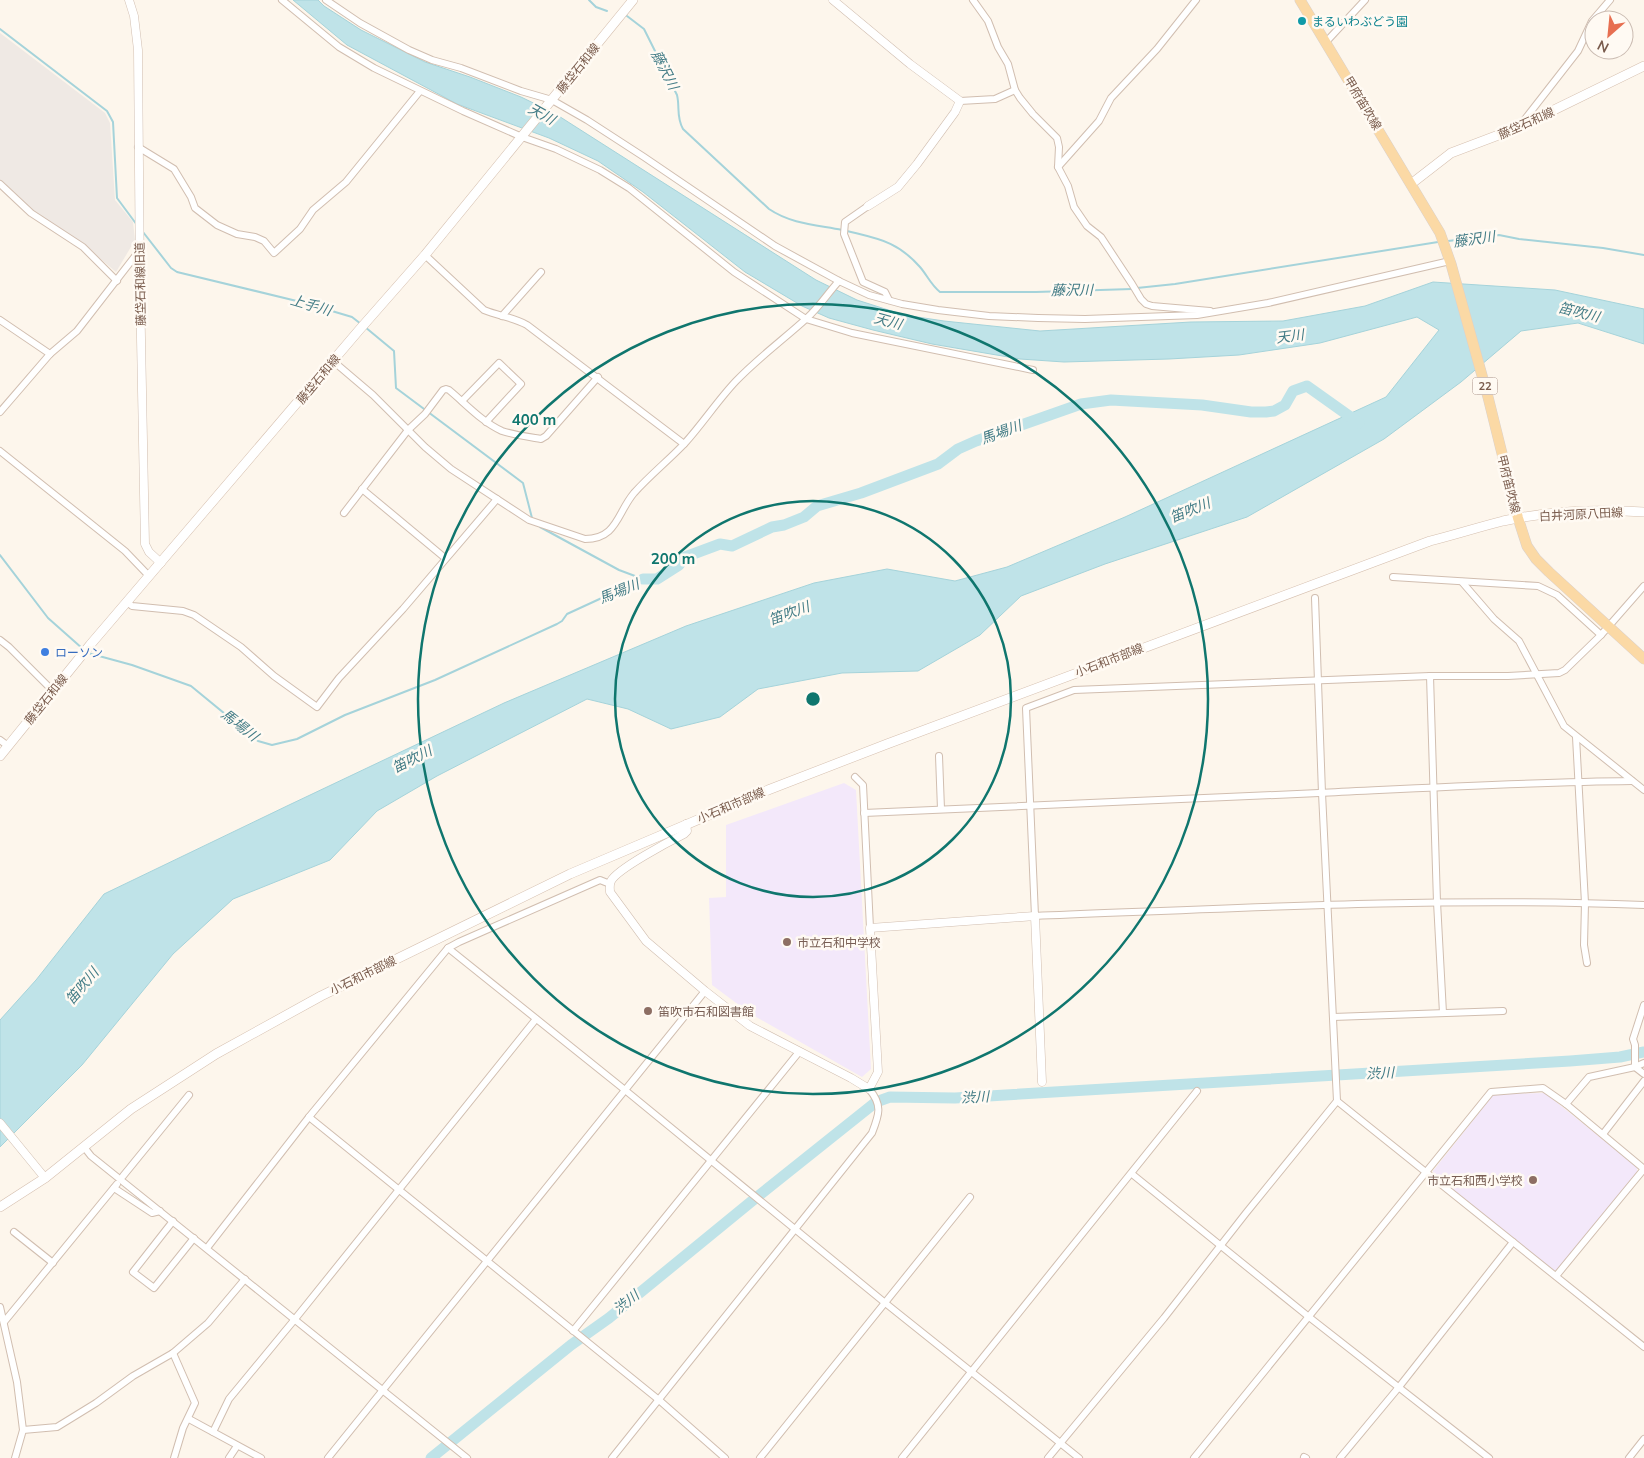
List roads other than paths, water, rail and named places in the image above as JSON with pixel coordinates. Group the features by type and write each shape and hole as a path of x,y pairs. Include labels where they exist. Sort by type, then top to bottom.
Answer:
{"main road":[{"name":"藤垈石和線","path":"0,756 4,743 53,691 362,326 425,255 633,0"},
{"name":"甲府笛吹線","path":"1300,0 1440,233 1488,397 1516,514 1525,541 1536,558 1644,659"},
{"name":"藤垈石和線","path":"1411,184 1451,153 1517,128 1644,66"},
{"name":"白井河原八田線","path":"1516,514 1582,511 1644,512"},
{"name":"小石和市部線","path":"0,1207 45,1178 124,1114 216,1054 284,1015 570,874 768,790 887,744 1394,554 1516,514"}],"street":[{"name":"藤垈石和線旧道","path":"130,0 138,50 139,252 145,544 149,552 161,563"},
{"path":"282,0 339,47 374,68 420,91 556,149 600,170 629,188 734,272 807,318 862,336 1033,370"},
{"path":"326,0 360,23 424,56 550,102 587,120 775,246 837,283 902,304 989,316 1085,320 1197,314 1268,303 1449,260"},
{"path":"832,0 910,64 960,101 995,99 1015,90"},
{"path":"973,0 988,21 1008,64 1015,90 1033,114 1058,138 1060,147 1058,167 1068,186 1074,207 1087,226 1101,237 1146,304 1216,312"},
{"path":"1058,167 1099,121 1111,98 1157,49 1196,0"},
{"path":"1326,42 1365,0"},
{"path":"1517,128 1578,51 1592,21 1610,0"},
{"path":"138,147 174,170 196,208 217,225 237,234 255,237 264,241 274,253 300,229 314,210 346,182 420,91"},
{"path":"889,300 885,292 863,282 844,231 844,222 898,187 950,120 960,101"},
{"path":"0,184 31,213 83,247 117,281"},
{"path":"0,412 50,354 77,331 139,252"},
{"path":"425,255 484,310 519,320 527,325 684,444"},
{"path":"502,316 541,272"},
{"path":"333,361 373,395 451,469 529,520 585,539 593,539 609,532 633,495 684,444 740,378 807,318 837,283"},
{"path":"0,320 50,354"},
{"path":"462,401 498,362 521,384 486,422"},
{"path":"344,514 408,430 427,412 443,390 449,390 486,422 504,432 541,439 546,436 598,377"},
{"path":"0,451 125,551 149,576"},
{"path":"362,489 445,558"},
{"path":"127,602 132,606 182,610 194,615 241,647 274,676 317,707 339,678 403,609 497,499"},
{"path":"1393,577 1538,586 1557,595 1601,635"},
{"path":"1462,582 1494,619 1519,641 1564,726 1644,790"},
{"path":"1042,1082 1026,708 1074,690 1430,676 1508,676 1559,673 1565,670 1601,635 1644,586"},
{"path":"1048,1458 1164,1318 1337,1101 1322,793 1315,598"},
{"path":"0,640 53,691"},
{"path":"1430,676 1432,787 1443,1012"},
{"path":"1576,737 1586,963"},
{"path":"939,756 941,809"},
{"path":"855,777 862,785 878,1072 869,1089"},
{"path":"864,813 1432,787 1578,781 1632,781"},
{"path":"612,1458 872,1133 879,1117 876,1097 869,1089 750,1026 646,941 610,892 610,884 615,875 661,845 684,834 687,831 686,824"},
{"path":"207,1248 309,1117 448,948 600,880 610,884"},
{"path":"870,928 1035,916 1327,904 1437,902 1644,905"},
{"path":"448,948 1079,1458"},
{"path":"328,1458 705,991"},
{"path":"1644,1005 1633,1039 1635,1045 1635,1064 1644,1074"},
{"path":"1333,1017 1503,1011"},
{"path":"213,1432 229,1399 536,1020"},
{"path":"575,1333 799,1052"},
{"path":"1566,1104 1589,1077 1644,1063"},
{"path":"1603,1134 1644,1081"},
{"path":"1194,1458 1491,1092 1543,1088 1566,1104 1644,1169 1556,1276"},
{"path":"902,1458 1197,1091"},
{"path":"122,1176 188,1095"},
{"path":"1337,1101 1644,1347"},
{"path":"309,1117 659,1400 725,1458"},
{"path":"0,1123 45,1178"},
{"path":"84,1147 91,1156 467,1458"},
{"path":"1132,1174 1309,1317 1489,1458"},
{"path":"4,1322 115,1186 152,1213 160,1211"},
{"path":"760,1458 970,1197"},
{"path":"173,1221 133,1272 154,1288 194,1238"},
{"path":"14,1232 53,1263"},
{"path":"1340,1458 1399,1387 1513,1242"},
{"path":"23,1430 57,1427 133,1376 173,1353 208,1324 245,1279"},
{"path":"0,1307 17,1382 23,1430 15,1458"},
{"path":"173,1353 195,1403 189,1419 183,1428 174,1458"},
{"path":"189,1419 261,1458"},
{"path":"1628,1458 1644,1439"},
{"path":"229,1458 237,1446"}],"water":[{"path":"293,0 318,0 361,30 425,62 521,97 554,113 816,280 857,300 904,315 1040,331 1191,322 1283,321 1365,306 1433,282 1555,290 1644,309 1644,344 1578,323 1521,331 1461,382 1384,439 1247,517 1105,564 1021,596 980,635 918,671 842,673 758,689 720,717 671,729 628,709 587,699 437,776 377,811 330,860 233,899 173,954 82,1065 0,1147 0,1020 36,980 104,894 504,703 686,626 814,583 887,569 955,581 1007,567 1125,517 1386,397 1439,330 1417,317 1320,343 1239,355 1064,362 1020,359 932,344 829,318 802,306 745,272 643,192 598,161 549,138 457,104 347,45"}],"waterway":[{"name":"藤沢川","path":"589,0 596,7 607,11"},
{"name":"藤沢川","path":"627,16 644,29 677,95 683,129 769,209 795,221 842,230"},
{"name":"上手川","path":"0,29 107,111 113,122 117,198 137,225"},
{"name":"藤沢川","path":"847,231 878,239 895,246 912,258 940,292 1132,289"},
{"name":"上手川","path":"143,232 171,268 177,272 305,303 352,317 361,324"},
{"name":"藤沢川","path":"1448,241 1499,235 1644,255"},
{"name":"藤沢川","path":"1137,288 1175,284 1438,242"},
{"name":"上手川","path":"365,327 394,351 396,388 523,483 532,518"},
{"name":"馬場川","path":"643,579 657,579 679,565 685,557 720,544 732,546 772,527 784,525 804,517 817,506 861,493 938,464 958,449 976,441 1081,404 1111,400 1202,405 1251,412 1266,412 1274,411 1285,405 1293,391 1307,386 1359,423"},
{"name":"上手川","path":"540,527 619,570 643,579"},
{"name":"馬場川","path":"0,555 48,618 83,649"},
{"name":"馬場川","path":"88,653 132,665 191,686 258,741 272,745 297,739 345,715 435,680 557,624 567,614 643,579"},
{"name":"渋川","path":"431,1458 571,1345 609,1318 876,1102 890,1097 955,1098 1570,1061 1620,1057 1644,1052"}],"place":[{"name":"まるいわぶどう園","path":"1302,21"},
{"name":"ローソン","path":"45,652"},
{"name":"市立石和中学校","path":"787,942"},
{"name":"笛吹市石和図書館","path":"648,1011"},
{"name":"市立石和西小学校","path":"1533,1180"}],"water label":[{"name":"天川","path":"542,114"},
{"name":"笛吹川","path":"1579,312"},
{"name":"天川","path":"888,321"},
{"name":"天川","path":"1290,336"},
{"name":"笛吹川","path":"1190,510"},
{"name":"笛吹川","path":"789,613"},
{"name":"笛吹川","path":"412,759"},
{"name":"笛吹川","path":"82,986"}]}
